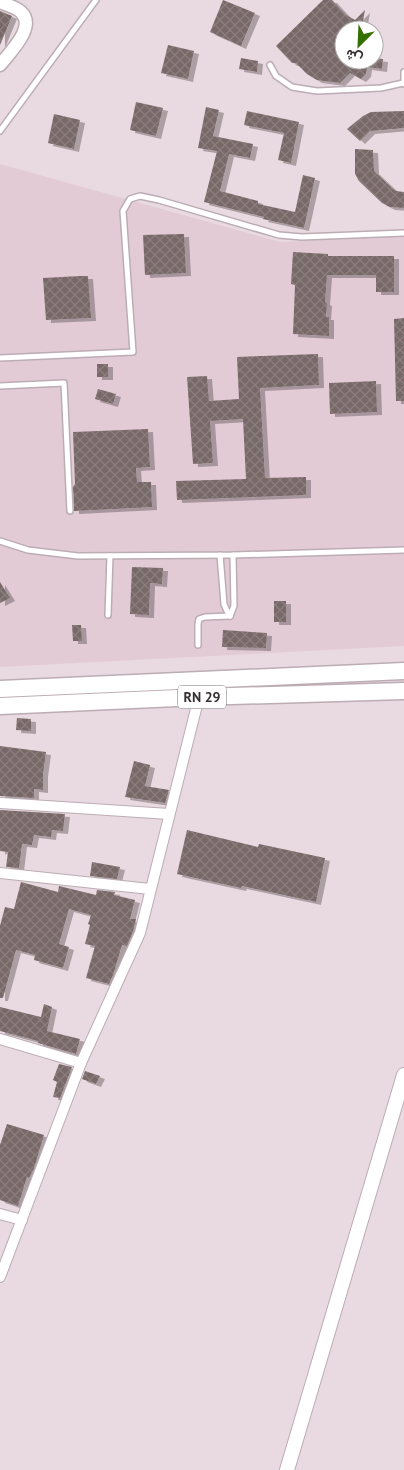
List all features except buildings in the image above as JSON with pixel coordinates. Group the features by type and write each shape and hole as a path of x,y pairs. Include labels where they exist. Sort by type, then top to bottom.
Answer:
{"highway":[{"path":"0,689 404,671"},
{"name":"RN 29","path":"0,706 199,697 404,691"}],"main road":[{"path":"287,1470 404,1075"}],"street":[{"path":"0,2 19,10 23,14 26,24 23,34 0,65"},
{"path":"0,1278 81,1063 140,932 199,697"},
{"path":"0,803 169,814"},
{"path":"0,873 150,890"},
{"path":"0,1039 81,1063"},
{"path":"0,1214 22,1220"}],"lane":[{"path":"0,131 96,0"},
{"path":"270,65 276,76 292,87 317,91 381,88 403,84 404,72"},
{"path":"0,358 133,352 122,211 130,199 140,196 159,200 279,235 302,237 404,233"},
{"path":"0,386 64,383 70,511"},
{"path":"0,541 28,550 78,556 233,555 404,550"},
{"path":"220,555 225,606 230,616"},
{"path":"230,616 234,606 233,555"},
{"path":"108,615 110,556"},
{"path":"198,645 199,619 204,616 230,616"}],"shaded area":[{"path":"0,164 280,242 404,236 404,646 0,667"}]}
